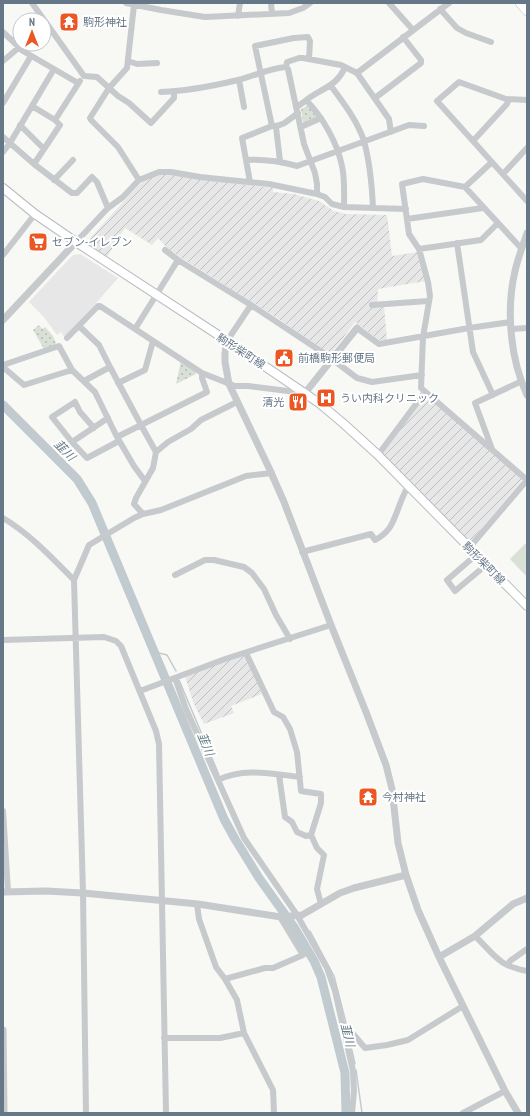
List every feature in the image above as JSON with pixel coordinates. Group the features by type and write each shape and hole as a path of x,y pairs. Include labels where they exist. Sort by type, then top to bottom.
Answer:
{"main road":[{"path":"520,3 527,11"},
{"name":"駒形柴町線","path":"3,188 35,214 76,242 305,393 344,424 378,455 527,606"}],"street":[{"path":"32,3 38,12"},
{"path":"126,3 134,6 198,17 293,12 310,3"},
{"path":"238,16 240,3"},
{"path":"271,3 272,14"},
{"path":"389,3 413,30"},
{"path":"357,73 449,3"},
{"path":"134,6 127,68 109,88 90,118 118,147 139,180"},
{"path":"440,9 457,28 491,42"},
{"path":"3,32 12,39"},
{"path":"52,33 84,76 97,77 118,96 130,103 151,123 174,98 174,92"},
{"path":"280,161 274,127 255,49 257,45 308,37 310,41 309,59"},
{"path":"375,98 421,63 421,60 404,37"},
{"path":"3,61 13,52"},
{"path":"27,52 78,84"},
{"path":"3,102 31,56"},
{"path":"317,194 316,178 304,144 288,69 286,67 287,62 297,59 309,59 345,67 357,73 388,119 391,132"},
{"path":"128,61 137,64 157,63"},
{"path":"161,92 174,92 239,80 286,67"},
{"path":"250,182 242,138 284,124 311,97 331,86 341,75 345,67"},
{"path":"3,152 10,143 54,69"},
{"path":"56,120 84,76"},
{"path":"239,80 244,107"},
{"path":"527,100 509,99 459,82 437,101 527,201"},
{"path":"331,86 352,117 364,141 370,169 374,208"},
{"path":"473,140 507,104 509,99"},
{"path":"307,101 322,118 338,152 342,166 344,207"},
{"path":"32,106 56,120 60,125 34,164"},
{"path":"301,127 322,118"},
{"path":"20,125 44,149"},
{"path":"246,160 265,159 280,161 297,166 409,126 424,126"},
{"path":"3,137 34,164 72,193 77,193 92,176 97,182 108,208"},
{"path":"503,174 527,148"},
{"path":"54,180 73,160"},
{"path":"465,187 492,162"},
{"path":"3,320 108,208 123,197 139,180 151,174 166,171 200,177 250,182 317,194 325,197 332,204 344,207 406,210"},
{"path":"469,548 527,480 422,388 423,337 428,301 428,282 419,249 409,234 406,223 407,219 402,184 423,179 465,187 521,248"},
{"path":"407,219 483,208"},
{"path":"3,255 35,214"},
{"path":"419,249 481,240 498,223"},
{"path":"527,232 521,248 513,286 512,326 516,358 527,395"},
{"path":"3,243 9,249"},
{"path":"456,243 473,352 493,395"},
{"path":"165,250 178,260 251,305 357,378 368,382 422,375"},
{"path":"135,329 178,260"},
{"path":"372,305 428,301"},
{"path":"251,305 227,341 225,362 229,384 272,473 302,552 366,710 386,765 392,790 398,843 406,875 418,910 462,1006 505,1091 518,1113"},
{"path":"67,338 98,306 100,306 202,373 229,384 305,393 357,328 379,344 469,328 512,326 527,328"},
{"path":"79,326 99,345 156,452"},
{"path":"118,383 145,370 153,342"},
{"path":"72,370 24,385 3,366 59,346 72,370 95,392 118,439 145,481"},
{"path":"84,381 110,367"},
{"path":"94,428 80,412 75,402 52,417 72,442 88,458 141,426 207,392 202,378 202,373"},
{"path":"492,450 475,403 522,381"},
{"path":"378,455 425,392"},
{"path":"143,514 134,504 152,468 156,452 168,442 191,429 201,420 237,402"},
{"path":"72,442 108,418"},
{"path":"86,1113 83,893 74,580 89,545 143,514 161,510 246,476 272,473"},
{"path":"302,552 370,534 375,540 378,539 389,530 408,486"},
{"path":"3,518 25,534 74,580"},
{"path":"476,555 447,580 455,592 486,565"},
{"path":"175,575 205,560 214,560 244,567 252,573 264,589 290,639"},
{"path":"140,691 173,678 331,625"},
{"path":"3,640 104,637 116,641 121,646 156,731 159,744 166,1113"},
{"path":"246,653 274,712 283,717 287,722 297,752 301,791 321,794 321,804 311,835 317,848 324,855 317,889 320,904"},
{"path":"173,678 244,838 296,915 326,968 335,991 353,1071 354,1091 352,1113"},
{"path":"218,780 226,776 252,772 300,777"},
{"path":"279,775 285,817 292,822 297,832 306,836 311,835"},
{"path":"3,811 6,892 46,891 83,893 197,904 281,917 302,915 340,893 406,875"},
{"path":"439,957 475,936 513,904 527,898"},
{"path":"197,904 199,919 216,967 237,1000 244,1033 273,1090 274,1113"},
{"path":"225,979 265,968 273,968 303,955 281,917"},
{"path":"475,936 493,956 515,969 527,971"},
{"path":"508,965 510,960 527,949"},
{"path":"344,1029 349,1029 365,1048 387,1045 408,1040 462,1006"},
{"path":"3,1030 4,1113"},
{"path":"164,1038 220,1038 244,1033"},
{"path":"462,1113 505,1091"}],"shaded area":[{"path":"307,106 311,107 318,116 317,118 306,123 303,122 301,109"},
{"path":"162,173 273,188 273,192 294,194 319,201 334,211 346,214 387,215 392,256 418,252 426,281 378,289 377,306 384,306 387,340 379,340 355,322 331,354 328,354 277,318 180,257 166,247 158,238 152,245 125,228 107,257 91,247 90,238 137,187 143,181"},
{"path":"80,254 118,278 65,338 61,332 57,335 44,317 29,302 73,255"},
{"path":"39,325 42,329 45,327 53,336 56,343 55,345 44,349 33,330"},
{"path":"181,361 195,371 196,374 176,384"},
{"path":"423,398 430,398 522,478 522,480 469,543 382,454"},
{"path":"527,542 527,577 510,559"},
{"path":"244,656 246,657 262,694 231,706 234,713 204,724 193,702 185,676"}],"waterway":[{"name":"韮川","path":"3,405 77,479 92,503 224,819 259,878 294,927 314,961 321,977 345,1073 346,1113"},
{"path":"155,652 167,655 176,671"},
{"path":"179,680 219,775"},
{"path":"310,931 334,976 346,1023"},
{"path":"348,1033 355,1064"},
{"path":"356,1070 362,1113"}],"place":[{"name":"駒形神社","path":"69,22"},
{"name":"セブン-イレブン","path":"38,242"},
{"name":"前橋駒形郵便局","path":"284,358"},
{"name":"うい内科クリニック","path":"326,398"},
{"name":"清光","path":"298,402"},
{"name":"今村神社","path":"368,797"}]}
